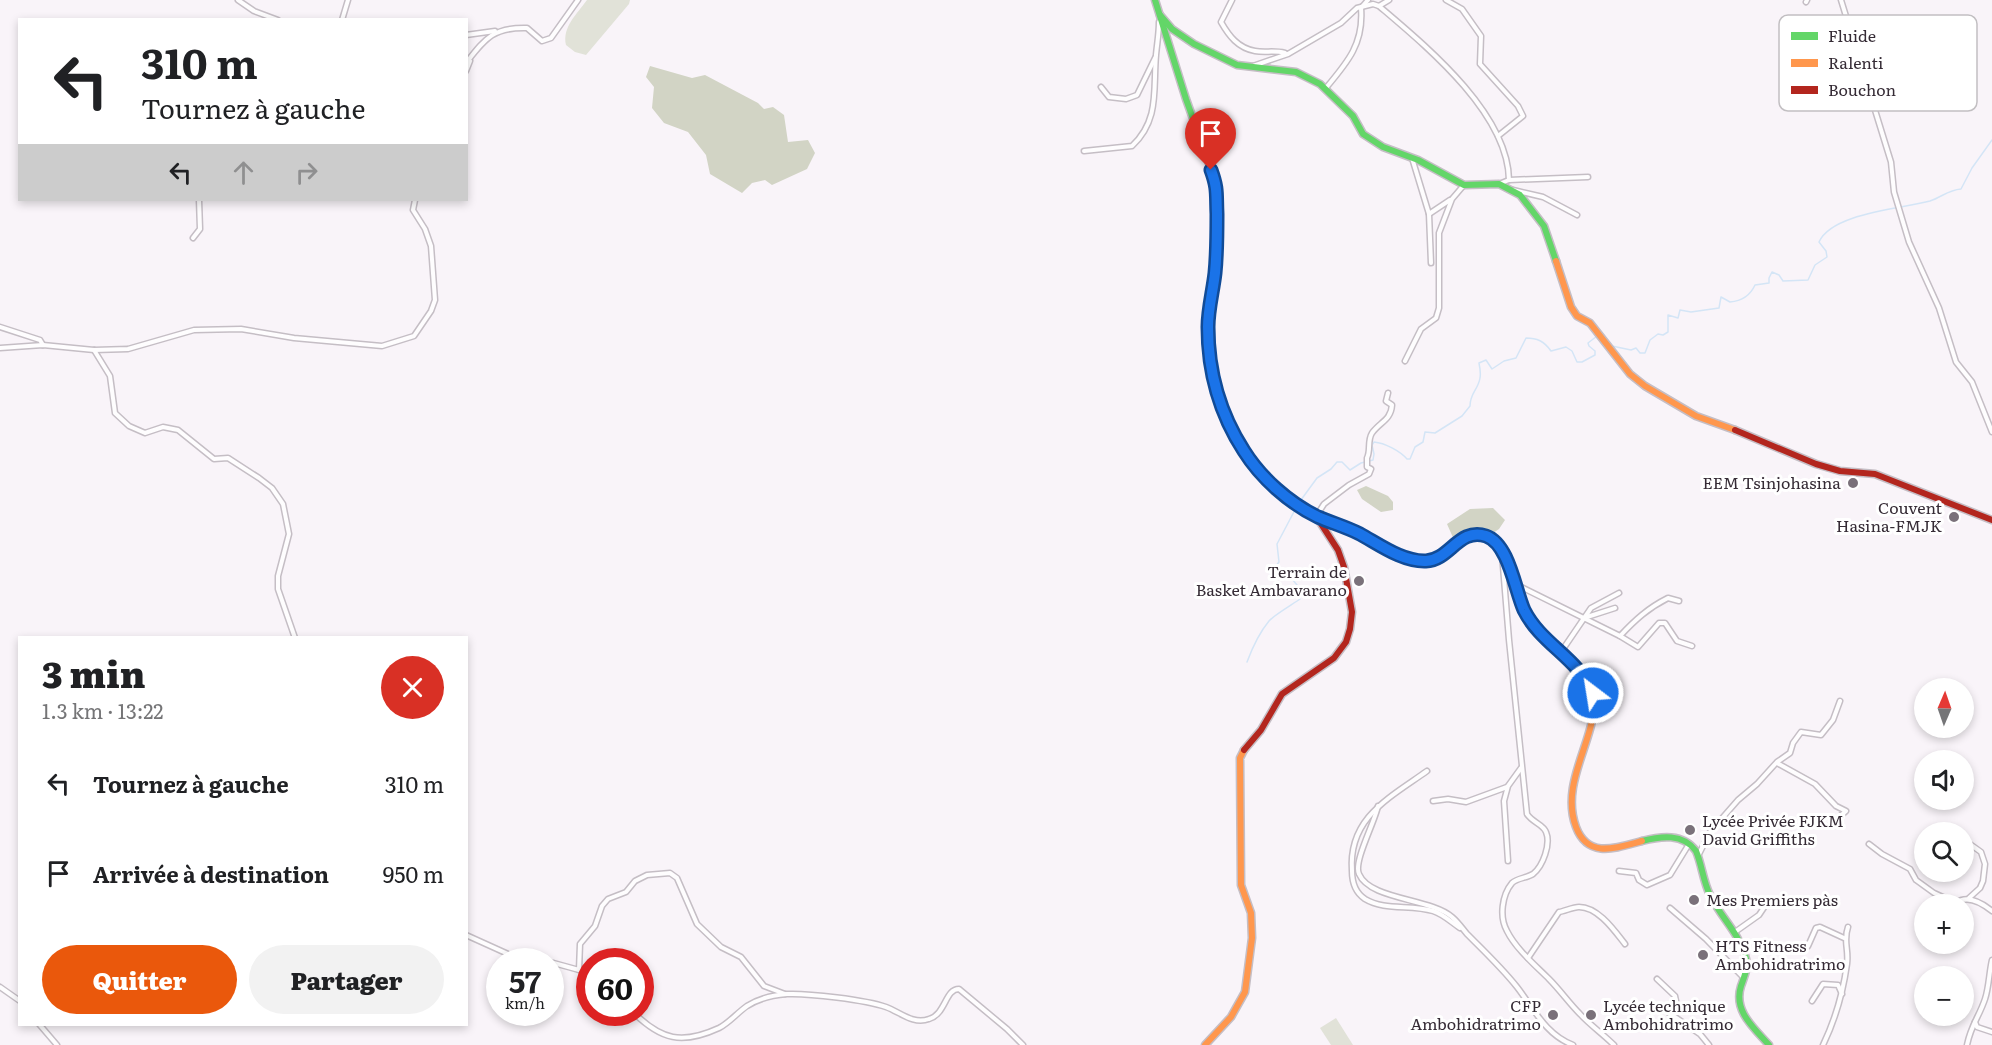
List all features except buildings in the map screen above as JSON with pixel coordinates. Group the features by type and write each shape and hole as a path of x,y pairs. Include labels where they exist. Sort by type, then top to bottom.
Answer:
{"street":[{"path":"238,0 254,11 273,18"},
{"path":"343,18 348,0"},
{"path":"468,35 502,29 527,28 542,41 550,38 578,0"},
{"path":"1155,0 1169,49 1217,188 1218,234 1208,326 1210,354 1217,396 1244,452 1262,474 1316,516 1350,529 1410,559 1429,561 1437,558 1459,541 1475,534 1491,538 1502,551 1524,609 1534,626 1584,675 1593,693 1592,720 1579,764 1571,803 1574,823 1582,840 1586,844 1601,848 1626,846 1667,836 1679,837 1690,843 1698,857 1708,892 1746,957 1747,966 1738,993 1739,1009 1769,1045"},
{"path":"1232,0 1221,22 1232,40 1253,51 1276,51 1288,54"},
{"path":"1325,89 1345,65 1360,36 1363,26 1361,8 1368,0"},
{"path":"1379,6 1389,0"},
{"path":"1446,0 1462,9 1481,36 1480,64 1518,106 1523,116 1498,136"},
{"path":"1841,0 1846,15"},
{"path":"1251,67 1288,54 1341,23 1357,8 1373,4 1379,6 1444,64 1474,98 1498,136 1508,160 1509,180"},
{"path":"1084,151 1132,146 1147,130 1156,97 1159,13"},
{"path":"1159,13 1172,29 1194,44 1237,65 1296,72 1320,84 1353,117 1370,139 1464,185 1499,184 1509,180 1588,177"},
{"path":"468,61 483,40 502,29"},
{"path":"1101,87 1109,98 1126,99 1137,95 1156,56"},
{"path":"468,65 471,57"},
{"path":"1876,111 1892,162 1894,192 1909,242 1943,320 1956,362 1972,382 1992,432"},
{"path":"1411,158 1429,214 1431,263"},
{"path":"1499,184 1512,190 1543,197 1577,215"},
{"path":"1429,214 1452,199 1464,185"},
{"path":"1512,190 1527,203 1544,226 1551,242 1563,286 1577,316 1590,323 1630,374 1645,386 1696,416 1816,464 1840,471 1875,474 1992,520"},
{"path":"1405,362 1421,329 1436,318 1439,308 1439,233 1452,199"},
{"path":"194,238 200,229 200,201"},
{"path":"0,348 43,345 94,350 128,349 194,330 241,329 294,338 382,346 414,336 431,311 435,300 431,246 413,210 415,201"},
{"path":"0,327 40,340 43,345"},
{"path":"94,350 110,376 115,413 129,426 145,433 163,427 178,430 214,459 228,458 272,488 283,504 289,534 278,576 278,589 294,636"},
{"path":"1316,516 1324,504 1349,485 1369,474 1371,470 1367,467 1366,458 1369,454 1369,439 1389,417 1392,405 1386,401 1388,393"},
{"path":"1205,1045 1231,1017 1245,992 1252,938 1251,913 1241,885 1240,758 1248,744 1261,730 1282,694 1334,658 1346,642 1350,629 1352,612 1344,567 1338,550 1316,516"},
{"path":"1502,551 1527,814 1532,822 1541,825 1546,832 1547,849 1537,870 1513,882 1504,898 1503,914 1506,930 1528,958 1579,1013 1614,1045"},
{"path":"1516,585 1638,647 1659,623 1665,623 1677,640 1692,646"},
{"path":"1561,653 1591,608 1619,593"},
{"path":"1620,636 1630,623 1640,619 1647,610 1668,598 1679,601"},
{"path":"1583,618 1615,608"},
{"path":"1698,857 1710,832 1738,800 1758,784 1777,762 1790,753 1793,743 1801,732 1821,735 1833,720 1840,701"},
{"path":"1777,762 1815,784 1836,806 1846,811 1830,825"},
{"path":"1508,861 1504,801 1508,786 1522,767"},
{"path":"1427,771 1378,806 1361,826 1356,838 1351,868 1352,880 1364,899 1376,903 1432,910 1463,930"},
{"path":"1433,801 1448,799 1466,802 1508,786"},
{"path":"1378,806 1358,861 1357,872 1364,882 1371,887 1411,902 1431,905 1450,915 1516,985 1550,1032 1564,1043 1573,1045"},
{"path":"1619,871 1636,873 1639,880 1647,885 1670,875 1690,843"},
{"path":"1869,844 1910,869 1916,880 1937,894"},
{"path":"1973,894 1983,881 1985,864 1982,852 1974,847"},
{"path":"580,948 580,944 595,926 602,906 608,898 626,892 635,881 647,875 670,873 677,878 697,924 721,947 741,957 764,987 785,994 886,1007 907,1018 918,1020 929,1020 940,1013 950,992 958,989 1023,1045"},
{"path":"1974,901 1992,911"},
{"path":"1734,933 1759,915 1767,903"},
{"path":"1528,958 1559,912 1580,907 1594,912 1610,925 1625,944"},
{"path":"1670,908 1706,939 1744,979"},
{"path":"1808,946 1816,928 1820,927 1844,938"},
{"path":"1823,1045 1835,1020 1842,994 1848,952 1844,938 1848,927"},
{"path":"468,936 495,948"},
{"path":"1967,1045 1971,1028 1985,999 1992,960"},
{"path":"1657,979 1675,996 1676,1001 1669,1013 1700,1035 1709,1045"},
{"path":"1812,1001 1823,984 1838,985 1842,994"},
{"path":"0,987 18,1000"},
{"path":"647,1026 674,1040 694,1038 719,1028 748,1005 785,994"},
{"path":"1975,1022 1977,1027 1992,1032"},
{"path":"41,1026 57,1045"}],"shaded area":[{"path":"587,0 630,0 586,55 575,52 566,45 565,38 571,21"},
{"path":"650,66 692,78 705,75 758,103 764,109 773,107 784,115 788,142 808,140 815,153 807,169 772,185 765,180 752,183 742,193 710,174 706,155 688,132 664,123 652,108 654,87 646,77"},
{"path":"1366,486 1388,496 1393,502 1393,510 1381,512 1362,499 1357,490"},
{"path":"1493,508 1505,520 1499,529 1487,537 1481,535 1455,542 1447,524 1470,509"},
{"path":"1336,1018 1353,1045 1331,1045 1320,1028"}],"waterway":[{"path":"1612,346 1631,350 1636,348 1640,353 1645,353 1650,340 1658,334 1663,335 1668,332 1668,315 1678,318 1680,310 1691,312 1719,308 1721,297 1730,302 1742,299 1751,292 1755,285 1769,283 1772,272 1779,275 1783,281 1808,280 1815,265 1827,257 1826,251 1819,242 1826,232 1852,218 1930,201 1961,189 1972,168 1992,140"},
{"path":"1298,504 1317,478 1337,462 1342,462 1350,470 1361,463 1373,460 1372,445 1374,442 1387,446 1410,459 1415,447 1423,442 1425,432 1435,433 1462,416 1470,406 1480,378 1479,363 1486,360 1492,369 1504,361 1516,358 1526,338 1540,341 1551,351 1566,347 1572,351 1577,362 1582,362 1595,355 1595,351 1588,343 1597,336"},
{"path":"1247,662 1256,640 1269,621 1300,599 1302,591 1292,579 1288,576 1278,579 1270,576 1279,562 1277,544 1296,508"}],"traffic: fast":[{"path":"1155,0 1186,99 1217,186 1216,242 1208,323 1209,352 1214,382 1223,411 1240,444"},
{"path":"1160,15 1172,29 1194,44 1237,65 1296,72 1320,84 1353,116 1363,134 1383,147 1418,160 1464,185 1499,184 1520,195 1544,226 1556,261"},
{"path":"1642,841 1671,837 1685,841 1696,851 1710,895 1738,939 1745,955 1747,967 1739,995 1742,1011 1746,1019 1769,1045"}],"traffic: slow":[{"path":"1556,261 1571,307 1577,316 1590,323 1630,374 1645,386 1696,416 1735,430"},
{"path":"1519,595 1538,632 1576,666 1588,682 1592,692 1594,707 1592,723 1572,791 1572,809 1576,827 1588,844 1604,849 1642,841"},
{"path":"1205,1045 1231,1017 1245,992 1252,938 1251,913 1241,885 1240,758 1244,750"}],"traffic: jam":[{"path":"1735,430 1816,464 1840,471 1875,474 1992,520"},
{"path":"1240,444 1251,461 1283,494 1312,512 1408,560 1435,559 1462,539 1476,533 1492,538 1504,551 1519,595"},
{"path":"1244,750 1261,730 1282,694 1334,658 1346,642 1352,612 1344,567 1338,550 1316,516"}],"place":[{"name":"EEM Tsinjohasina","path":"1853,483"},
{"name":"Couvent Hasina-FMJK","path":"1954,517"},
{"name":"Terrain de Basket Ambavarano","path":"1359,581"},
{"name":"Lycée Privée FJKM David Griffiths","path":"1690,830"},
{"name":"Mes Premiers pàs","path":"1694,900"},
{"name":"HTS Fitness Ambohidratrimo","path":"1703,955"},
{"name":"CFP Ambohidratrimo","path":"1553,1015"},
{"name":"Lycée technique Ambohidratrimo","path":"1591,1015"}],"route":[{"path":"1211,170 1217,188 1218,234 1208,326 1210,354 1217,396 1244,452 1262,474 1295,503 1316,516 1350,529 1410,559 1429,561 1437,558 1469,535 1475,534 1491,538 1502,551 1524,609 1534,626 1548,642 1577,667 1593,693"}]}
